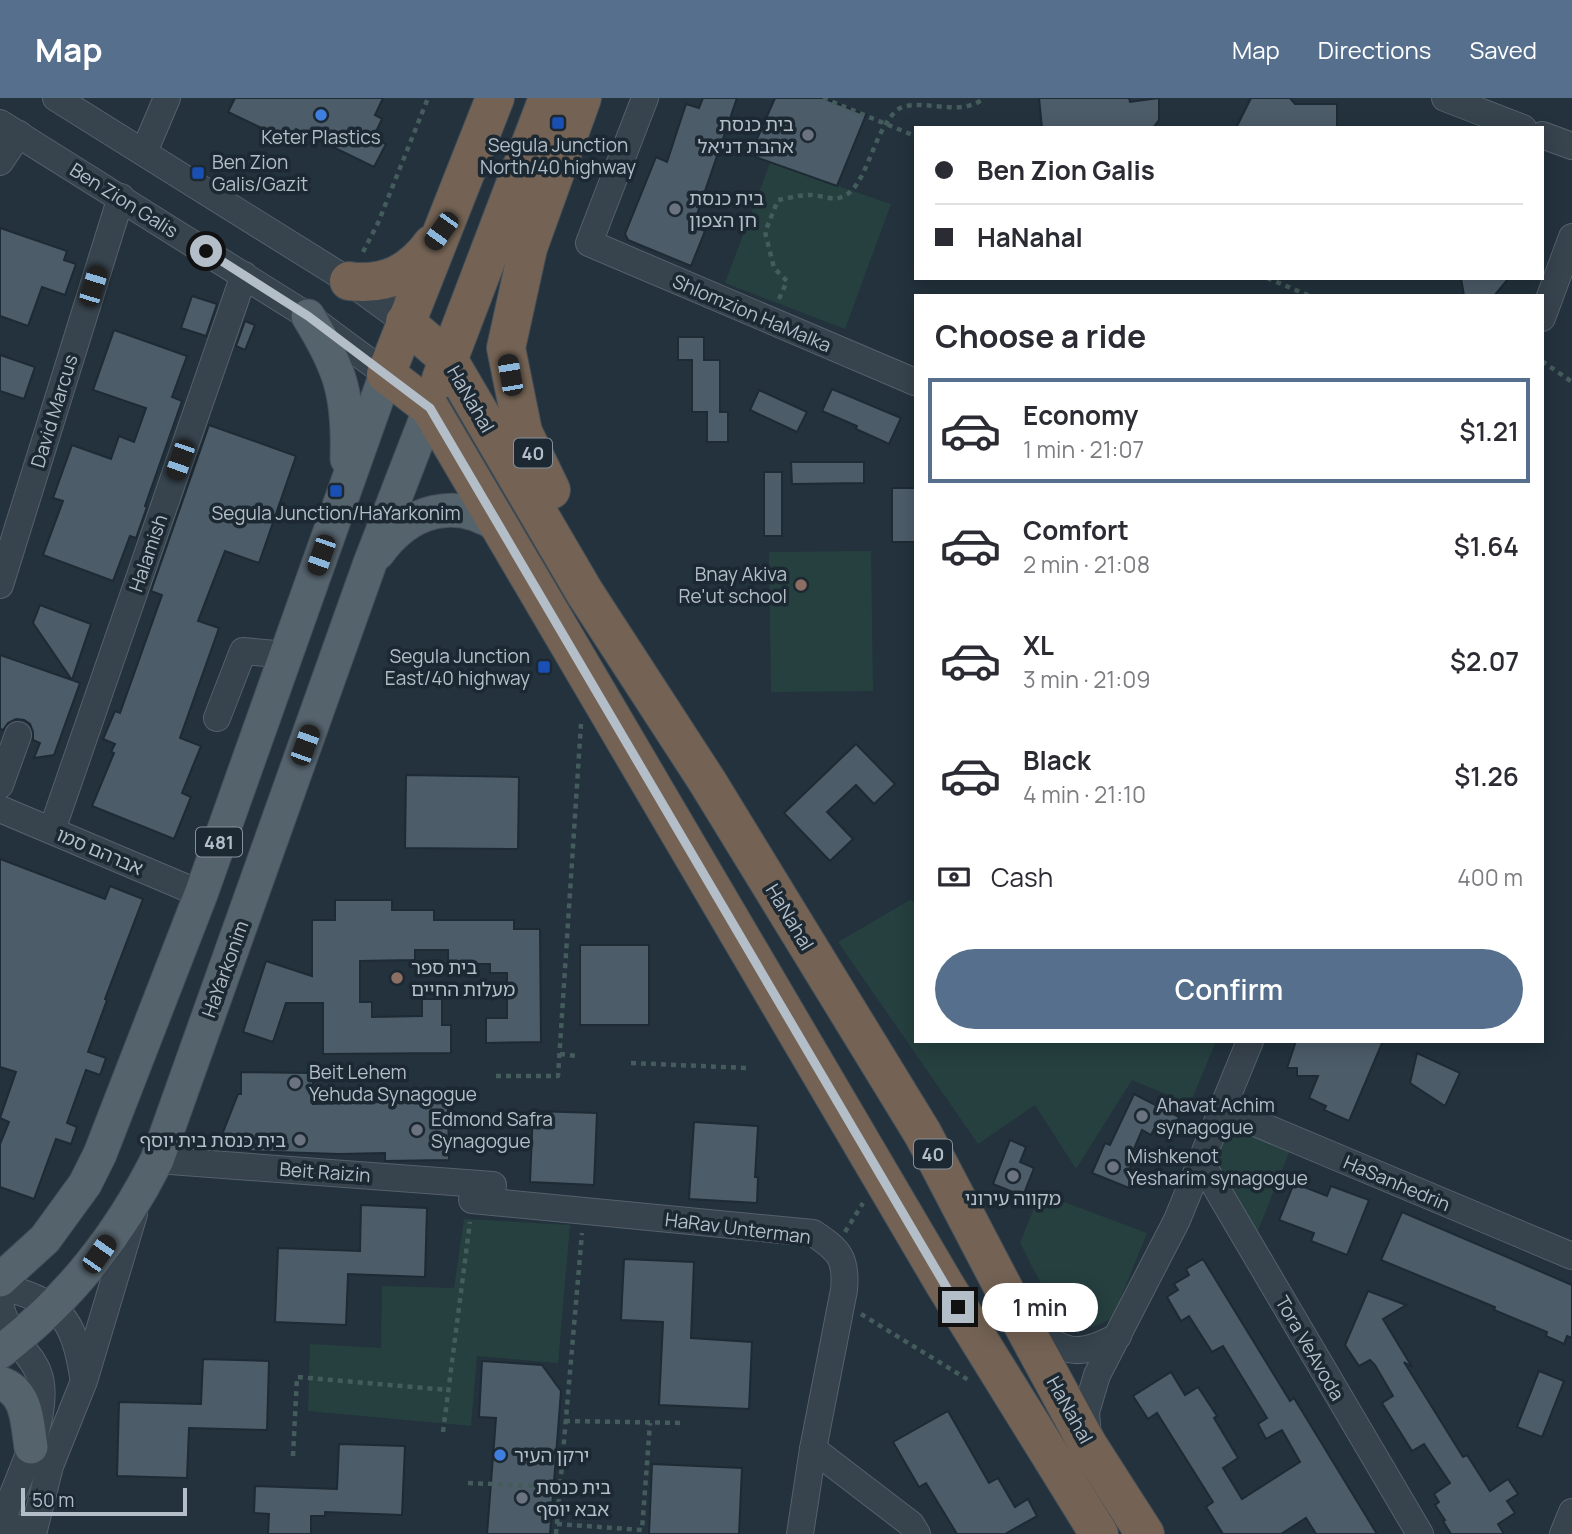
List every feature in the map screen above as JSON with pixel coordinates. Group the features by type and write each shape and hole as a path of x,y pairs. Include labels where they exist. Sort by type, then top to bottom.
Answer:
{"highway":[{"path":"386,374 495,98"},
{"path":"430,408 548,98"},
{"name":"40","path":"582,98 528,248 513,313 506,348 515,403 523,432 561,510 707,781"},
{"path":"349,281 375,282 391,279 404,272 417,262 441,231"},
{"name":"HaNahal","path":"405,322 448,359 585,593 707,781 923,1134 1088,1445 1145,1534"},
{"name":"HaNahal","path":"386,374 430,408 945,1285 1099,1534"}],"main road":[{"path":"308,316 335,363 343,385 348,435 347,481"},
{"name":"481","path":"0,1280 46,1239 85,1185 100,1154 201,894 386,374"},
{"name":"HaYarkonim","path":"139,1196 158,1160 370,563 430,408"},
{"path":"370,563 397,531 434,511 455,509 474,512 500,527"},
{"name":"481","path":"8,1346 85,1273 139,1196"},
{"path":"0,1383 8,1385 24,1403 31,1447"}],"street":[{"path":"56,98 349,281 405,322"},
{"path":"144,152 167,98"},
{"name":"Shlomzion HaMalka","path":"645,98 589,243 914,383"},
{"path":"1445,98 1518,126"},
{"path":"0,162 9,128"},
{"name":"Ben Zion Galis","path":"9,128 308,316 386,374"},
{"path":"1544,136 1572,146"},
{"name":"David Marcus","path":"0,585 121,197"},
{"path":"109,237 148,214"},
{"path":"1544,313 1572,237"},
{"name":"Halamish","path":"52,830 244,275"},
{"path":"218,718 243,651 287,655"},
{"path":"0,785 18,735"},
{"name":"אברהם סמו","path":"0,809 201,894"},
{"path":"1088,1445 1086,1412 1097,1375 1177,1220 1249,1043"},
{"name":"HaSanhedrin","path":"1222,1109 1572,1256"},
{"name":"Beit Raizin","path":"158,1160 483,1193"},
{"name":"Tora VeAvoda","path":"1201,1162 1420,1534"},
{"name":"HaRav Unterman","path":"483,1193 583,1211 813,1233 835,1247 846,1269 842,1302 813,1450 800,1534"},
{"name":"HaYarkonim","path":"33,1534 50,1466 84,1381 139,1196"},
{"path":"1177,1220 1194,1210 1208,1208 1222,1212 1237,1223"},
{"path":"0,1286 28,1294 52,1307 69,1324 78,1344 84,1381"},
{"path":"0,1304 8,1346 32,1359 40,1376 42,1405 31,1447 0,1527 23,1528 33,1534"},
{"path":"1018,1316 1049,1341 1067,1350 1083,1351 1098,1347 1118,1336"},
{"path":"813,1450 911,1524 917,1534"},
{"path":"1563,1534 1572,1512"}],"path":[{"path":"349,281 378,223 428,98"},
{"path":"823,98 914,136"},
{"path":"770,321 788,281 774,268 765,232 778,200 810,195 841,198 854,189 886,124 901,108 919,103 952,106 978,103 984,98"},
{"path":"1272,280 1305,294"},
{"path":"1544,362 1572,382"},
{"path":"496,1076 558,1076 581,723"},
{"path":"560,1054 577,1056"},
{"path":"631,1063 746,1068"},
{"path":"443,1432 483,1193"},
{"path":"835,1247 867,1197"},
{"path":"556,1534 583,1211"},
{"path":"842,1302 981,1388"},
{"path":"293,1456 297,1377 448,1390"},
{"path":"565,1421 683,1423"},
{"path":"556,1524 642,1530 650,1423"},
{"path":"468,1483 560,1487"}],"green space":[{"path":"770,163 891,204 845,329 725,283"},
{"path":"871,551 873,691 771,692 769,552"},
{"path":"910,900 914,902 914,1043 1215,1043 1190,1104 1132,1080 1076,1169 1035,1105 978,1144 838,942"},
{"path":"1228,1122 1290,1150 1257,1233 1213,1162"},
{"path":"1040,1193 1147,1233 1113,1317 1104,1322 1087,1327 1066,1317 1047,1294 1020,1243"},
{"path":"464,1219 570,1225 558,1363 477,1356 471,1426 308,1411 310,1344 381,1348 382,1286 454,1288"}],"building":[{"path":"235,98 383,98 375,115 382,119 373,138 386,144 374,167 296,129 289,141 228,112"},
{"name":"בית כנסת חן הצפון","path":"703,98 737,98 693,226 705,231 691,266 628,240 625,234 656,157 667,162 686,104 699,108"},
{"name":"בית כנסת אהבת דניאל","path":"775,98 823,98 866,115 837,186 750,155"},
{"path":"1039,98 1129,98 1130,102 1159,98 1159,120 1154,126 1042,126"},
{"path":"1251,98 1290,98 1295,104 1337,104 1337,126 1237,126"},
{"path":"0,228 67,251 64,260 76,264 65,295 42,287 28,326 0,316"},
{"path":"1461,280 1507,280 1496,294 1464,294"},
{"path":"192,296 217,304 206,336 181,328"},
{"path":"245,321 255,325 245,350 236,346"},
{"path":"114,330 187,356 172,397 182,401 136,538 130,536 113,581 43,555 63,501 53,498 72,445 111,459 119,436 134,442 146,408 93,390"},
{"path":"678,337 704,337 704,360 720,360 720,412 728,412 728,442 707,442 707,412 692,412 692,360 678,360"},
{"path":"0,355 35,367 24,399 0,391"},
{"path":"832,389 901,418 889,444 822,411"},
{"path":"759,390 807,412 797,432 750,410"},
{"path":"209,425 296,456 259,563 225,551 198,621 219,628 180,738 201,746 182,793 191,797 174,839 92,806 114,753 111,752 115,744 103,739 115,711 120,713 162,595 151,591"},
{"path":"791,462 864,462 864,483 792,484"},
{"path":"764,472 782,472 782,536 764,536"},
{"path":"892,488 914,488 914,542 892,542"},
{"path":"40,605 91,624 72,680 33,623"},
{"path":"0,655 80,683 54,755 34,758 40,743 33,740 30,724 24,720 16,719 8,723 3,730 0,729"},
{"path":"856,744 895,784 874,804 856,785 827,812 853,839 830,861 784,813"},
{"path":"406,775 519,777 518,849 405,848"},
{"path":"0,859 105,899 110,886 143,899 88,1052 106,1058 100,1075 86,1070 67,1123 77,1127 71,1144 56,1139 34,1199 0,1187 0,1144 9,1122 0,1118 16,1072 0,1067"},
{"path":"335,900 392,900 392,910 434,910 434,920 514,920 514,929 540,929 541,1042 486,1043 486,1018 507,1018 507,973 490,973 490,964 448,964 448,950 415,950 415,960 360,961 360,1002 372,1002 372,1017 422,1016 422,999 442,999 442,1025 451,1025 451,1053 323,1054 323,1003 286,1003 273,1042 243,1032 266,961 312,976 312,920 335,920"},
{"path":"580,945 649,945 649,1025 580,1025"},
{"path":"1295,1043 1382,1043 1349,1121 1324,1110 1326,1106 1309,1098 1318,1076 1297,1076 1297,1068 1287,1068"},
{"path":"1417,1053 1460,1073 1445,1106 1410,1083"},
{"path":"241,1072 313,1073 313,1104 448,1100 449,1160 385,1161 385,1153 250,1151 220,1140 238,1094 241,1094"},
{"path":"1134,1094 1179,1117 1170,1136 1154,1129 1151,1135 1142,1130 1128,1163 1132,1164 1129,1170 1136,1173 1129,1188 1092,1173 1105,1143 1110,1145"},
{"path":"533,1111 597,1113 594,1185 530,1182"},
{"path":"694,1122 758,1126 755,1177 758,1177 757,1203 689,1199"},
{"path":"1010,1140 1026,1147 1020,1162 1034,1168 1023,1196 993,1184"},
{"path":"1294,1183 1327,1196 1331,1186 1369,1200 1347,1255 1311,1241 1314,1233 1279,1220"},
{"path":"361,1205 427,1208 425,1277 348,1274 346,1325 275,1322 278,1248 360,1251"},
{"path":"1402,1212 1572,1285 1572,1338 1567,1336 1564,1344 1546,1336 1547,1332 1494,1310 1495,1307 1381,1260"},
{"path":"624,1259 694,1262 691,1338 752,1342 749,1409 659,1405 663,1322 621,1320"},
{"path":"1203,1259 1290,1401 1294,1398 1377,1534 1316,1534 1306,1518 1281,1534 1223,1534 1206,1507 1213,1502 1157,1413 1148,1419 1133,1396 1171,1372 1185,1395 1198,1387 1217,1416 1214,1418 1238,1458 1223,1468 1242,1499 1300,1462 1282,1430 1266,1439 1258,1424 1267,1418 1223,1346 1212,1352 1189,1316 1181,1321 1167,1297 1178,1290 1174,1284 1189,1275 1186,1269"},
{"path":"1368,1291 1406,1305 1383,1319 1412,1367 1404,1362 1463,1457 1467,1455 1490,1491 1508,1479 1518,1494 1507,1501 1515,1513 1498,1524 1504,1534 1451,1534 1443,1521 1445,1520 1435,1505 1439,1502 1434,1494 1450,1483 1424,1444 1412,1451 1382,1403 1393,1396 1375,1365 1370,1360 1359,1366 1345,1345"},
{"path":"203,1359 269,1361 267,1430 189,1428 187,1478 117,1476 119,1402 201,1404"},
{"path":"482,1361 542,1365 561,1391 550,1534 487,1534 496,1418 479,1417"},
{"path":"1539,1371 1564,1381 1542,1437 1517,1427"},
{"path":"948,1411 989,1483 998,1478 1015,1507 1028,1499 1037,1516 1005,1534 957,1534 926,1483 919,1487 893,1442"},
{"path":"339,1444 405,1446 402,1515 325,1512 325,1516 311,1516 311,1534 268,1534 269,1514 254,1513 255,1486 337,1489"},
{"path":"652,1464 742,1468 739,1534 649,1534"}],"place":[{"name":"Keter Plastics","path":"321,115"},
{"name":"Segula Junction North/40 highway","path":"558,123"},
{"name":"בית כנסת אהבת דניאל","path":"808,135"},
{"name":"Ben Zion Galis/Gazit","path":"198,173"},
{"name":"בית כנסת חן הצפון","path":"675,209"},
{"name":"Segula Junction/HaYarkonim","path":"336,491"},
{"name":"Bnay Akiva Re'ut school","path":"801,585"},
{"name":"Segula Junction East/40 highway","path":"544,667"},
{"name":"בית ספר מעלות החיים","path":"397,978"},
{"name":"Beit Lehem Yehuda Synagogue","path":"295,1083"},
{"name":"Ahavat Achim synagogue","path":"1142,1116"},
{"name":"Edmond Safra Synagogue","path":"417,1130"},
{"name":"בית כנסת בית יוסף","path":"300,1140"},
{"name":"Mishkenot Yesharim synagogue","path":"1113,1167"},
{"name":"מקווה עירוני","path":"1013,1176"},
{"name":"ירקן העיר","path":"500,1455"},
{"name":"בית כנסת אבא יוסף","path":"522,1498"}],"route":[{"path":"206,251 308,316 430,408 958,1307"}]}
